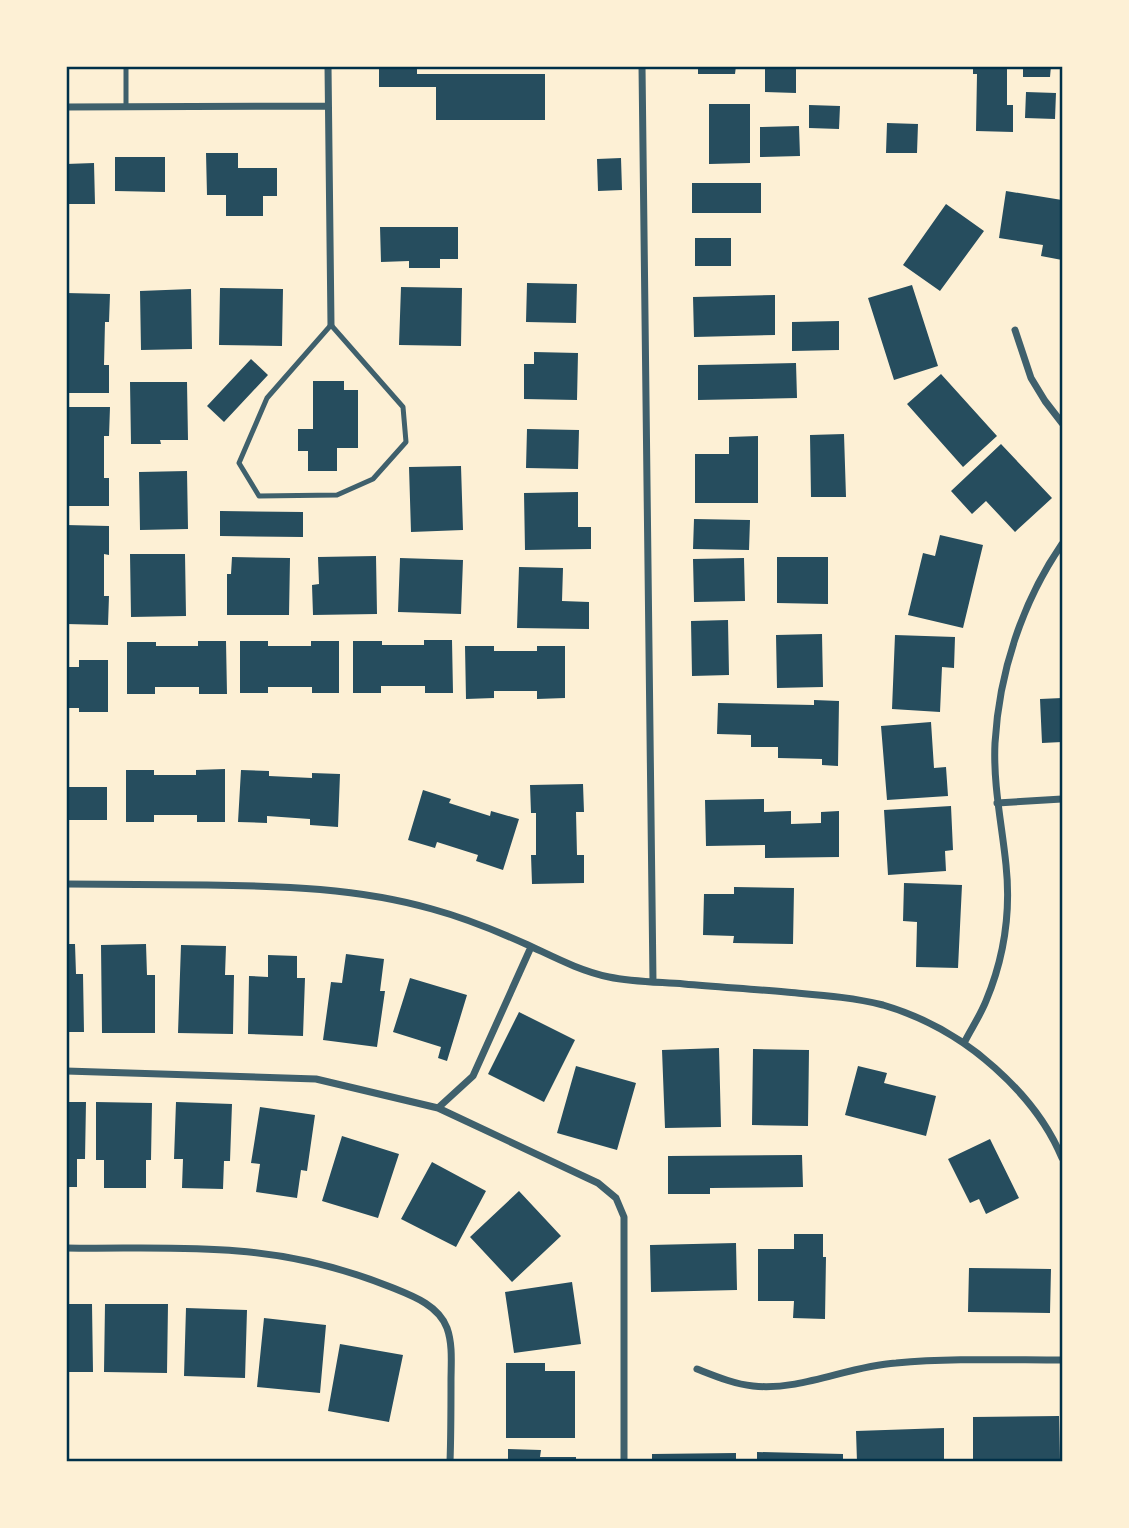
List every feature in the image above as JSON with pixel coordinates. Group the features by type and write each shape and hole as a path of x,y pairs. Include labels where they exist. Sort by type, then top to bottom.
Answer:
{"street":[{"path":"328,66 331,325"},
{"path":"642,66 653,982"},
{"path":"66,107 327,106"},
{"path":"1015,330 1031,378 1062,423"},
{"path":"964,1043 986,1003 1003,949 1007,921 1008,892 997,803 995,746 1004,679 1012,646 1024,615 1038,584 1062,544"},
{"path":"997,803 1062,799"},
{"path":"66,884 267,885 369,894 433,909 494,930 581,969 609,977 825,995 884,1006 939,1028 986,1060 1028,1102 1062,1158"},
{"path":"438,1108 473,1076 531,947"},
{"path":"66,1071 316,1079 438,1108 598,1183 616,1198 624,1217 624,1461"},
{"path":"66,1248 202,1249 270,1254 350,1272 429,1305 446,1327 451,1346 450,1461"},
{"path":"697,1368 724,1380 752,1386 782,1386 866,1366 896,1363 1062,1360"}],"lane":[{"path":"125,106 126,66"},
{"path":"331,325 403,407 405,442 373,479 337,495 259,496 239,463 267,398 331,325"}],"building":[{"path":"379,66 417,66 417,74 545,74 545,120 436,120 436,87 379,87"},
{"path":"698,66 736,66 735,74 698,74"},
{"path":"765,66 796,66 796,93 765,92"},
{"path":"973,66 1007,66 1007,105 1013,105 1013,132 976,131 977,74 973,74"},
{"path":"1023,66 1051,66 1050,77 1023,77"},
{"path":"1026,92 1056,93 1055,119 1025,118"},
{"path":"709,104 750,104 750,163 709,164"},
{"path":"809,105 840,106 839,129 809,128"},
{"path":"887,123 918,124 917,153 886,153"},
{"path":"799,126 800,156 760,157 760,127"},
{"path":"206,153 238,153 238,168 277,168 277,196 263,196 263,216 226,216 226,195 207,195"},
{"path":"115,157 165,157 165,192 115,191"},
{"path":"621,158 622,190 598,191 597,159"},
{"path":"94,163 95,204 66,204 66,164"},
{"path":"692,183 761,183 761,213 692,213"},
{"path":"1006,191 1062,200 1062,260 1041,256 1043,245 999,238"},
{"path":"946,204 984,231 940,291 903,265"},
{"path":"380,227 458,227 458,259 440,259 440,268 409,268 409,261 381,262"},
{"path":"695,238 731,238 731,266 695,266"},
{"path":"527,283 577,284 576,323 526,322"},
{"path":"912,285 938,366 894,380 868,298"},
{"path":"401,287 462,288 461,346 399,345"},
{"path":"220,288 283,289 282,346 219,345"},
{"path":"191,289 192,349 141,350 140,291"},
{"path":"66,293 110,294 109,322 105,322 104,365 109,365 109,393 66,393"},
{"path":"775,295 775,335 694,337 693,297"},
{"path":"839,321 839,350 792,351 792,322"},
{"path":"534,352 578,353 577,400 524,399 524,364 534,364"},
{"path":"251,359 268,375 224,422 207,406"},
{"path":"796,363 797,398 698,400 698,365"},
{"path":"941,374 997,436 963,467 907,404"},
{"path":"313,381 344,381 344,390 358,390 358,448 337,448 337,471 308,471 308,451 298,451 298,429 313,429"},
{"path":"130,382 187,382 188,440 160,440 161,444 131,444"},
{"path":"66,407 110,407 109,436 104,436 104,478 109,478 109,506 66,506"},
{"path":"527,429 579,430 578,469 526,468"},
{"path":"844,434 846,497 811,497 810,435"},
{"path":"758,436 758,503 695,503 695,454 729,454 729,437"},
{"path":"1001,444 1052,498 1015,532 986,501 972,514 951,491"},
{"path":"461,466 463,530 411,532 409,467"},
{"path":"187,471 188,529 140,530 139,472"},
{"path":"578,492 578,527 591,527 591,549 525,550 524,493"},
{"path":"220,511 303,512 303,537 220,536"},
{"path":"694,519 750,520 749,550 693,549"},
{"path":"66,525 109,526 109,555 104,554 104,596 109,596 108,625 66,624"},
{"path":"940,535 983,545 963,628 908,615 923,553 935,556"},
{"path":"130,554 185,554 186,616 131,617"},
{"path":"376,556 377,614 313,615 312,585 319,584 318,557"},
{"path":"232,557 290,558 289,615 227,615 227,574 231,574"},
{"path":"777,557 828,557 828,604 777,603"},
{"path":"400,558 463,560 461,614 398,612"},
{"path":"744,558 745,601 694,602 693,559"},
{"path":"519,567 563,568 562,601 589,602 589,629 517,628"},
{"path":"728,620 729,675 692,676 691,621"},
{"path":"822,634 823,687 777,688 776,635"},
{"path":"895,635 955,637 954,668 942,667 940,712 892,709"},
{"path":"424,640 452,640 453,693 425,693 425,686 381,686 381,693 353,693 353,641 382,641 382,645 424,645"},
{"path":"198,641 226,641 227,694 199,694 199,687 155,687 155,694 127,694 127,642 156,642 156,646 198,646"},
{"path":"240,641 268,641 268,646 311,646 311,641 339,641 339,693 312,693 312,687 268,687 268,693 240,693"},
{"path":"465,646 494,646 494,651 537,651 537,646 565,646 565,698 537,699 537,691 494,691 494,698 466,699"},
{"path":"79,660 108,660 108,712 79,712 79,708 66,708 66,667 79,667"},
{"path":"1062,698 1062,742 1042,743 1040,699"},
{"path":"814,700 839,701 838,766 822,765 822,759 778,758 778,747 751,747 751,735 717,734 718,703 814,705"},
{"path":"931,722 934,768 946,767 948,796 887,800 881,726"},
{"path":"225,769 225,822 197,822 197,815 154,815 154,822 126,822 126,770 154,770 154,775 196,775 196,770"},
{"path":"241,770 269,771 269,776 312,778 312,773 340,774 338,827 310,825 310,819 267,816 267,823 238,822"},
{"path":"583,784 584,812 576,812 577,855 584,855 584,883 532,884 531,855 536,855 536,813 531,813 530,785"},
{"path":"66,787 107,787 107,820 66,820"},
{"path":"423,790 451,799 449,803 490,816 491,811 519,819 503,870 476,861 478,855 437,842 435,848 408,840"},
{"path":"764,799 764,812 791,811 791,824 821,823 821,812 839,811 839,857 765,858 765,845 706,846 705,800"},
{"path":"951,806 953,850 945,851 946,871 888,875 884,810"},
{"path":"904,883 962,885 958,968 916,967 917,922 903,921"},
{"path":"734,887 794,888 793,944 733,943 734,936 703,935 704,894 734,894"},
{"path":"66,944 75,944 76,974 83,974 84,1032 66,1032"},
{"path":"146,944 147,975 155,975 155,1033 102,1033 101,945"},
{"path":"181,945 226,946 225,975 234,975 233,1034 178,1033"},
{"path":"346,954 384,959 380,991 385,991 377,1047 323,1040 331,982 342,983"},
{"path":"268,955 297,956 297,978 305,978 303,1036 248,1034 249,976 268,977"},
{"path":"410,978 467,995 447,1061 438,1058 441,1047 393,1032"},
{"path":"519,1012 575,1040 544,1102 488,1074"},
{"path":"719,1048 721,1127 665,1128 662,1050"},
{"path":"753,1049 809,1050 808,1126 752,1125"},
{"path":"576,1066 636,1083 617,1150 557,1133"},
{"path":"858,1066 887,1073 884,1083 936,1096 926,1136 845,1115"},
{"path":"66,1102 86,1102 85,1159 77,1159 77,1187 66,1187"},
{"path":"96,1102 152,1103 151,1160 146,1160 146,1188 104,1188 104,1160 96,1160"},
{"path":"176,1102 232,1104 230,1161 224,1161 223,1189 182,1188 183,1159 174,1159"},
{"path":"260,1107 315,1115 307,1171 301,1170 297,1198 256,1192 260,1164 251,1163"},
{"path":"342,1136 399,1154 378,1218 322,1201"},
{"path":"990,1139 1019,1198 986,1214 979,1199 970,1203 948,1159"},
{"path":"802,1155 803,1187 710,1188 710,1194 668,1194 668,1156"},
{"path":"432,1162 486,1191 456,1247 401,1219"},
{"path":"519,1191 561,1236 512,1282 470,1237"},
{"path":"794,1234 823,1234 823,1257 826,1257 825,1319 793,1318 794,1301 758,1301 758,1249 794,1249"},
{"path":"736,1243 737,1290 651,1292 650,1245"},
{"path":"969,1268 1051,1269 1050,1313 968,1312"},
{"path":"572,1282 581,1344 514,1353 505,1292"},
{"path":"66,1304 92,1304 93,1372 66,1372"},
{"path":"105,1304 168,1304 167,1373 104,1372"},
{"path":"186,1308 247,1310 245,1378 184,1376"},
{"path":"264,1318 326,1325 320,1393 257,1387"},
{"path":"340,1344 403,1355 389,1422 328,1411"},
{"path":"506,1363 545,1363 545,1371 575,1371 575,1438 506,1438"},
{"path":"1059,1416 1060,1462 973,1462 973,1417"},
{"path":"944,1428 944,1462 857,1462 856,1431"},
{"path":"508,1449 541,1450 540,1457 576,1457 576,1462 508,1462"},
{"path":"757,1452 843,1454 843,1462 757,1462"},
{"path":"736,1453 736,1462 652,1462 652,1454"}]}
